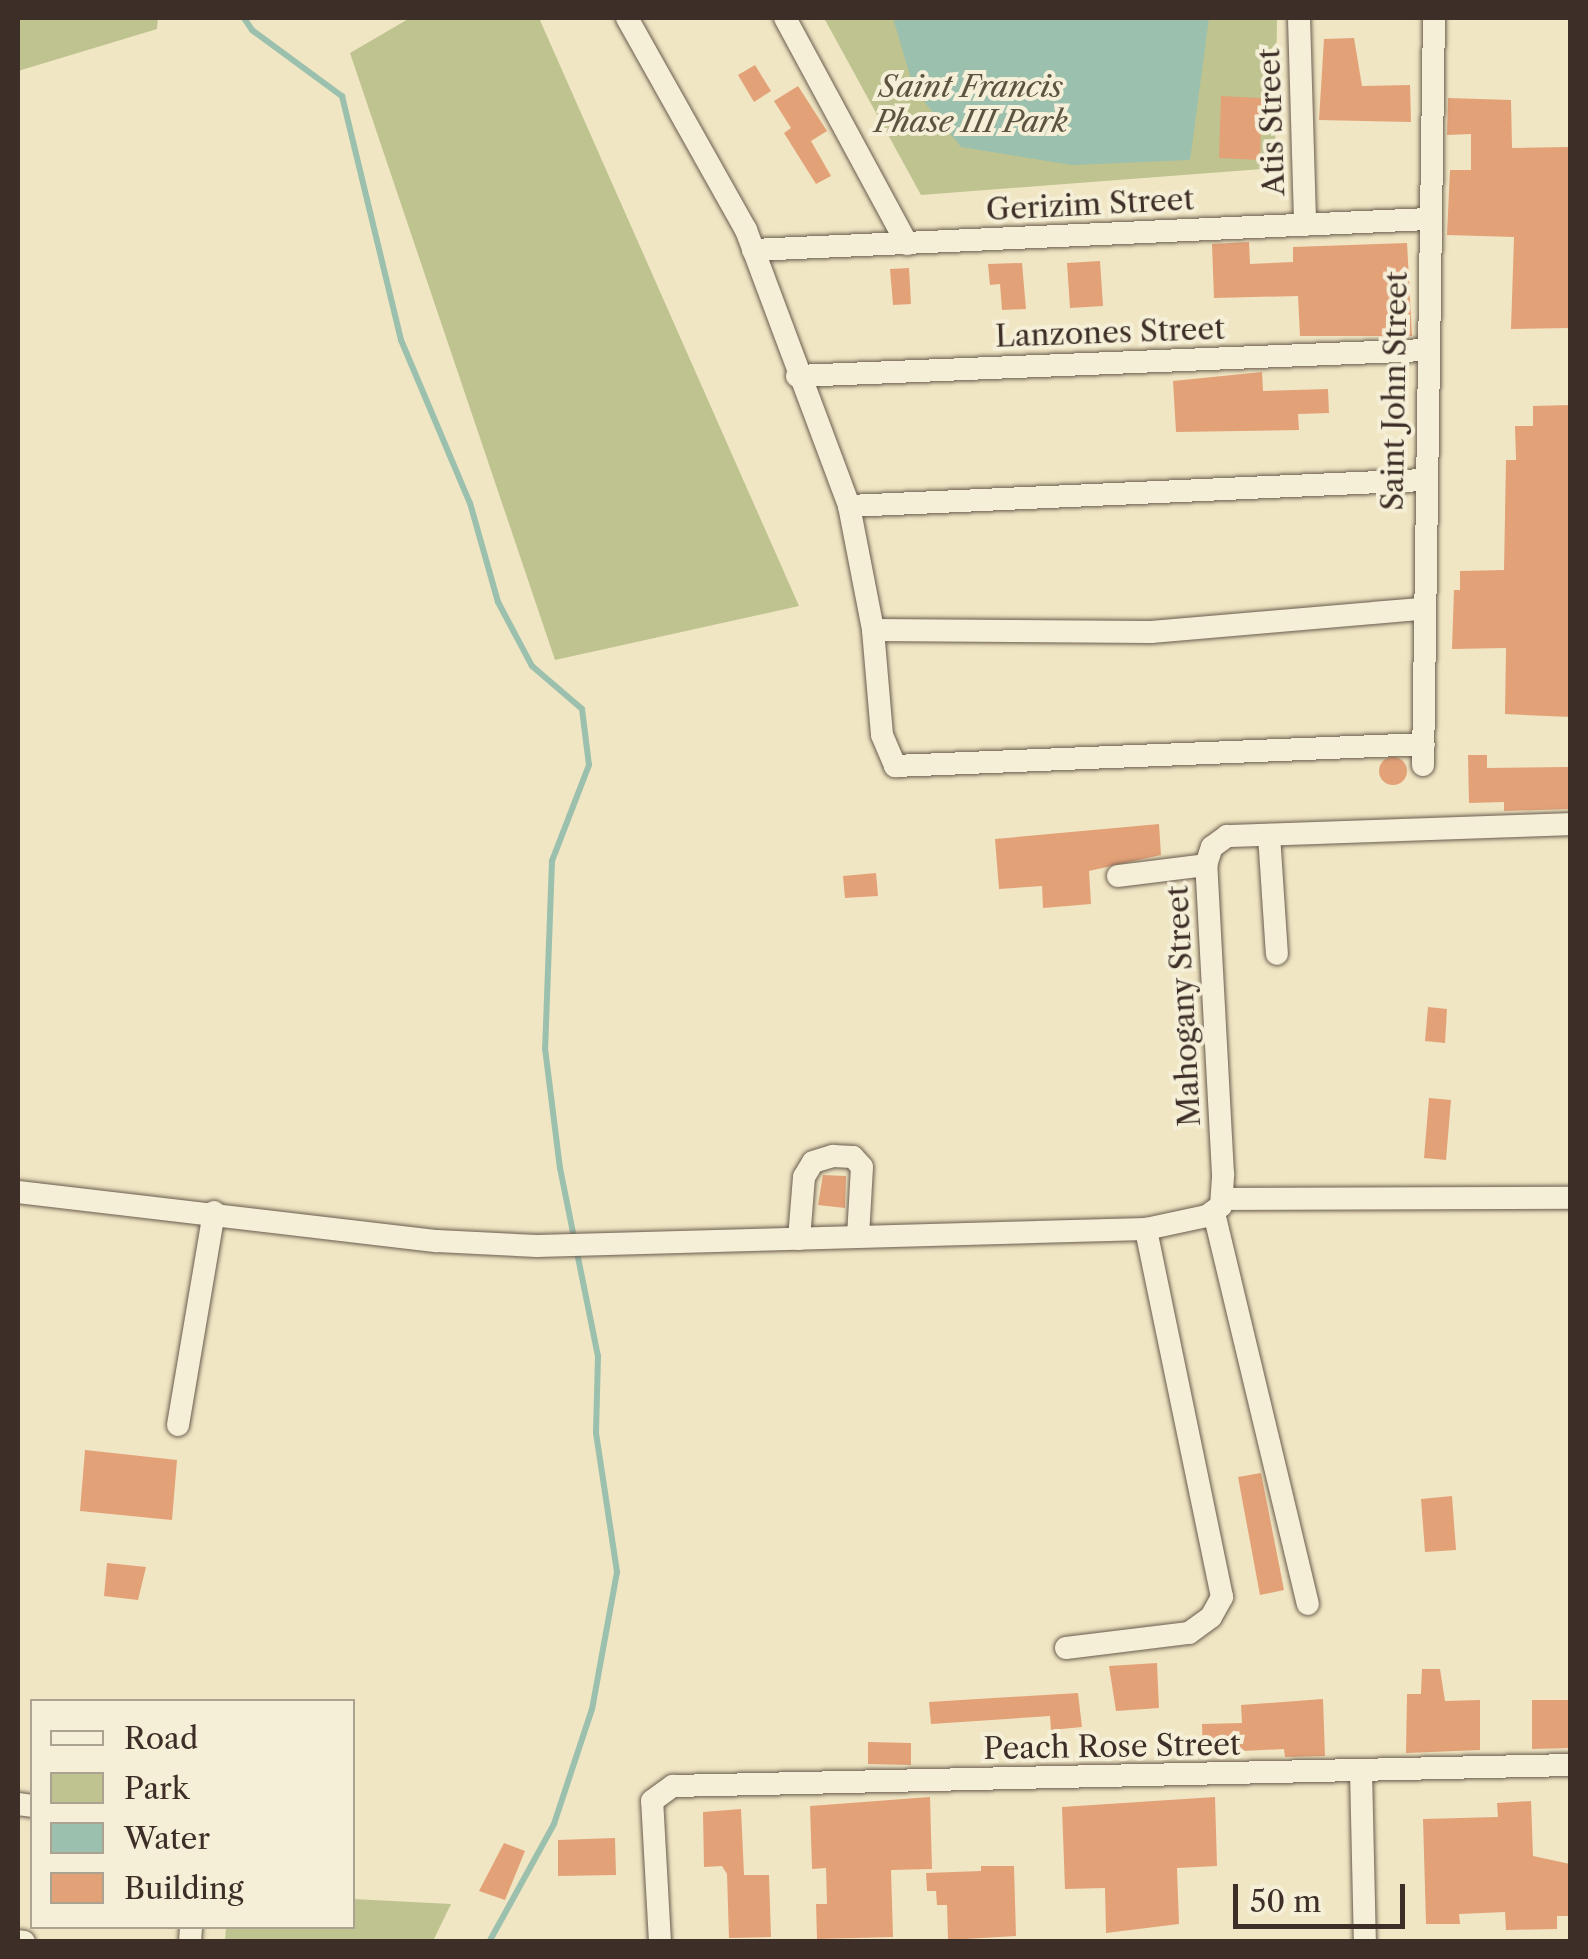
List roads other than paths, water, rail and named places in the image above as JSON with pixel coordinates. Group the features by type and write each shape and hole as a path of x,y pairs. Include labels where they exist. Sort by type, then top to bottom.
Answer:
{"street":[{"path":"627,18 721,179 754,250 796,376 848,506 873,630 1151,632 1421,609"},
{"path":"785,18 907,244"},
{"name":"Atis Street","path":"1298,18 1305,225"},
{"name":"Saint John Street","path":"873,630 882,734 895,766 1423,754 1421,609 1434,18"},
{"name":"Gerizim Street","path":"754,250 1428,219"},
{"name":"Lanzones Street","path":"796,376 1426,350"},
{"path":"848,506 1423,480"},
{"name":"Mahogany Street","path":"1308,1604 1218,1206 1206,866 1212,847 1227,836 1570,824"},
{"path":"1269,835 1277,954"},
{"path":"1118,876 1206,866"},
{"path":"799,1240 804,1176 813,1162 833,1156 853,1156 862,1167 858,1236"},
{"path":"18,1192 438,1241 538,1246 1146,1228 1218,1206 1570,1198"},
{"path":"178,1426 214,1212"},
{"path":"1066,1648 1189,1632 1211,1617 1222,1597 1146,1228"},
{"name":"Peach Rose Street","path":"660,1942 651,1810 656,1794 673,1786 1570,1765"},
{"path":"1361,1772 1365,1942"}],"water":[{"path":"893,18 1209,18 1190,160 1072,165 961,147 914,89"}],"waterway":[{"path":"244,18 252,30 342,96 401,340 470,503 498,602 532,666 582,709 589,765 552,861 545,1048 560,1168 598,1356 596,1433 617,1572 592,1709 554,1824 489,1942"}],"park label":[{"name":"Saint Francis Phase III Park","path":"971,104"}]}
